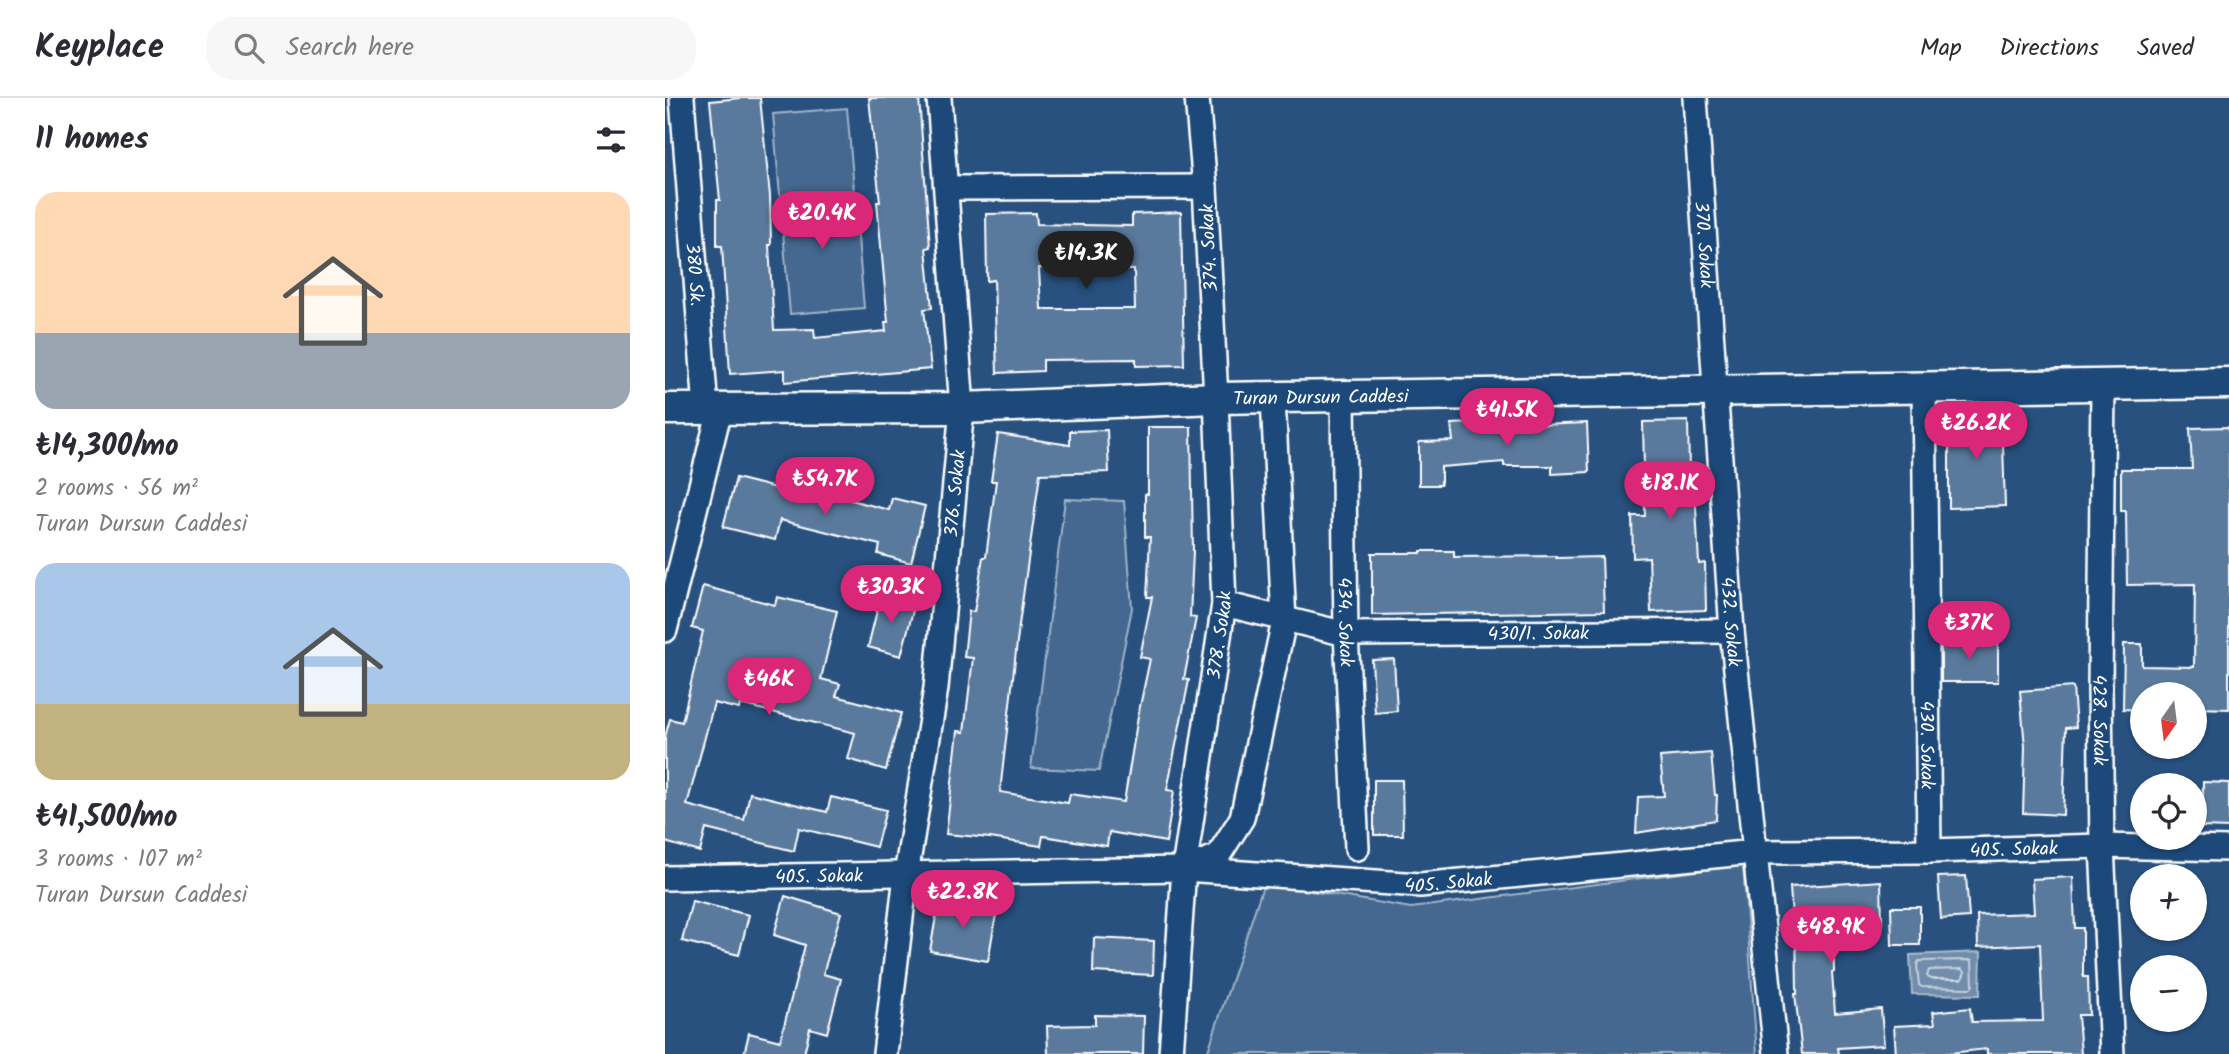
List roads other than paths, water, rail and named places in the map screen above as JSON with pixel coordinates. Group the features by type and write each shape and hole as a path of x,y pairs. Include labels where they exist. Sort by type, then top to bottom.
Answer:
{"street":[{"name":"380 Sk.","path":"665,630 668,605 713,409 682,98"},
{"name":"376. Sokak","path":"885,1054 906,875 936,688 962,408 939,98"},
{"name":"374. Sokak","path":"1197,98 1205,187 1216,398"},
{"name":"370. Sokak","path":"1695,98 1716,390"},
{"path":"947,188 1205,187"},
{"name":"Turan Dursun Caddesi","path":"665,409 962,408 1216,398 2229,383"},
{"name":"428. Sokak","path":"2103,384 2100,689 2102,846 2112,1054"},
{"name":"430. Sokak","path":"1924,386 1929,851"},
{"name":"432. Sokak","path":"1716,390 1732,631 1776,1054"},
{"name":"434. Sokak","path":"1343,397 1346,634 1357,848"},
{"name":"378. Sokak","path":"1171,1054 1184,869 1224,604 1216,398"},
{"path":"1184,869 1218,856 1242,818 1284,621 1273,398"},
{"name":"430/1. Sokak","path":"1224,604 1284,621 1346,634 1732,631"},
{"name":"405. Sokak","path":"665,878 1184,869 1419,885 1754,852 2102,846 2229,849"}],"water":[{"path":"1981,952 1980,995 1912,994 1910,955"}]}
